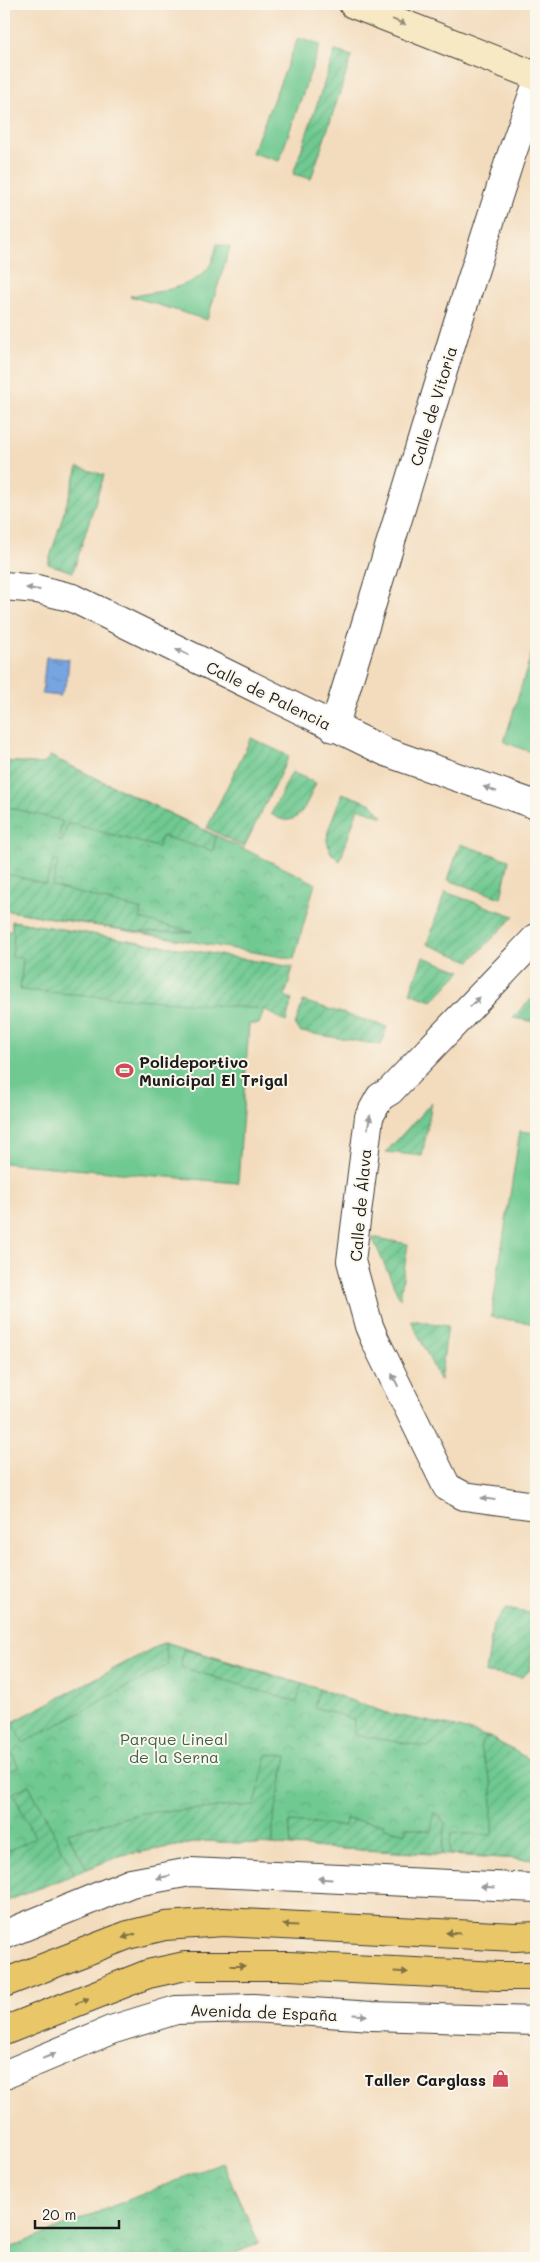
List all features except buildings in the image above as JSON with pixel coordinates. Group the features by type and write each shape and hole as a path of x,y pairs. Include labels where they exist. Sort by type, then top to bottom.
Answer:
{"main road":[{"path":"353,4 536,76"},
{"path":"4,1983 128,1935 165,1926 224,1922 515,1937 536,1936"},
{"path":"4,2031 148,1974 185,1966 289,1966 536,1976"}],"street":[{"name":"Calle de Vitoria","path":"334,728 457,325 510,159 536,86"},
{"name":"Calle de Palencia","path":"4,586 37,589 73,598 386,752 536,806"},
{"name":"Calle de Álava","path":"536,938 390,1092 380,1097 376,1103 368,1117 351,1261 369,1326 447,1487 464,1496 536,1506"},
{"path":"4,1934 131,1883 190,1872 536,1888"},
{"name":"Avenida de España","path":"4,2075 111,2030 176,2010 254,2008 372,2016 536,2022"}],"green space":[{"path":"298,38 320,45 279,161 252,153"},
{"path":"335,51 352,56 311,179 293,174"},
{"path":"217,244 230,247 207,320 130,296 172,288 192,281 209,267"},
{"path":"78,467 104,475 73,572 48,564"},
{"path":"536,639 536,754 504,742"},
{"path":"251,738 289,756 244,847 207,828"},
{"path":"50,756 315,883 294,959 4,910 4,761 44,764"},
{"path":"50,756 216,836 213,851 162,836 158,847 68,823 62,842 58,841 62,821 4,806 4,761 44,764"},
{"path":"292,772 316,783 300,814 288,820 280,819 271,814"},
{"path":"342,793 372,804 383,817 358,808 340,861 331,853 327,841 328,831"},
{"path":"460,844 509,860 501,898 448,880"},
{"path":"53,861 58,863 52,886 142,910 140,919 192,932 137,932 4,910 4,873 46,884"},
{"path":"445,892 514,916 470,961 427,944"},
{"name":"Polideportivo Municipal El Trigal","path":"12,921 279,965 259,1024 249,1024 238,1183 4,1163 4,931 12,931"},
{"path":"12,921 293,967 285,996 292,999 286,1022 264,1009 20,990 23,958 12,957 14,932 12,931"},
{"path":"423,957 461,971 432,1001 410,993"},
{"path":"536,995 536,1022 513,1018 513,1017"},
{"path":"303,1001 387,1027 381,1045 301,1032 295,1026"},
{"path":"432,1102 422,1156 386,1152"},
{"path":"520,1131 536,1133 536,1324 491,1317"},
{"path":"372,1237 408,1244 400,1299"},
{"path":"411,1320 448,1326 440,1381"},
{"path":"506,1609 535,1614 530,1670 522,1677 486,1673 493,1624"},
{"name":"Parque Lineal de la Serna","path":"165,1642 319,1689 386,1713 455,1727 489,1737 536,1763 536,1860 205,1841 122,1855 4,1902 4,1727"},
{"path":"165,1642 168,1665 23,1743 13,1722"},
{"path":"183,1649 302,1684 297,1702 181,1667"},
{"path":"319,1689 386,1713 455,1727 428,1747 355,1735 353,1719 314,1707"},
{"path":"489,1737 536,1763 536,1860 449,1854 451,1833 492,1835 492,1784 480,1748 483,1739"},
{"path":"4,1739 19,1767 4,1774"},
{"path":"267,1754 287,1756 273,1821 273,1845 205,1841 122,1855 87,1869 67,1833 142,1813 255,1805"},
{"path":"29,1785 75,1874 4,1902 4,1853 35,1838 13,1793"},
{"path":"434,1812 445,1822 442,1854 291,1846 289,1822 345,1826 346,1819 384,1824 383,1827 405,1833 406,1827 431,1831"},
{"path":"222,2162 259,2243 224,2258 4,2258 4,2250"}],"water":[{"path":"46,657 69,659 67,681 60,696 42,694"}],"place":[{"name":"Polideportivo Municipal El Trigal","path":"125,1070"},
{"name":"Taller Carglass","path":"500,2079"}]}
